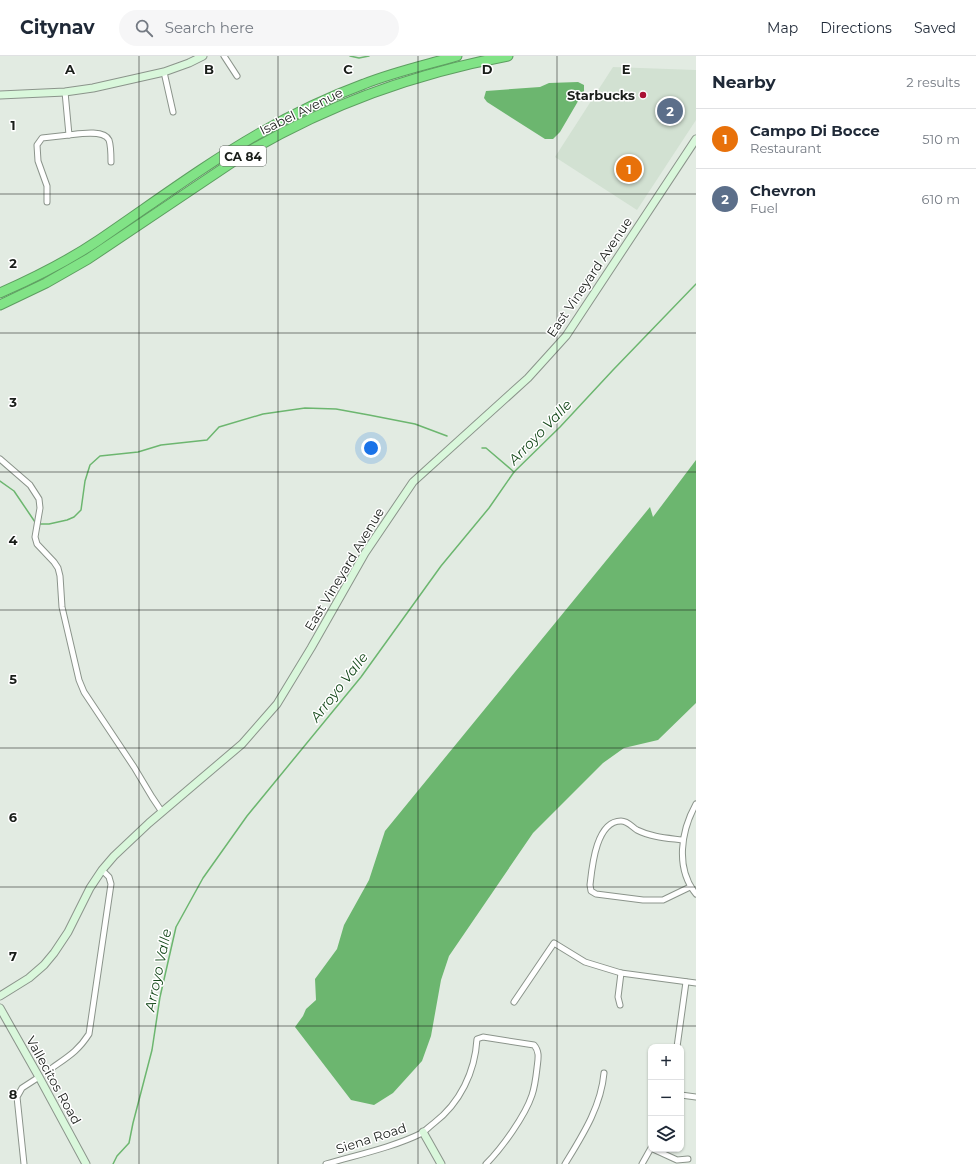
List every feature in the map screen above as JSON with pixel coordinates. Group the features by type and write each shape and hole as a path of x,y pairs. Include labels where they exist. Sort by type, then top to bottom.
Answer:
{"highway":[{"name":"Isabel Avenue","path":"0,293 41,273 82,250 189,178 261,132 309,108 364,84 405,70 457,56"},
{"name":"Isabel Avenue","path":"0,305 46,283 88,259 266,141 368,94 462,66 508,56"}],"street":[{"path":"0,95 65,92 93,88 164,72 203,56"},
{"path":"224,56 237,76"},
{"path":"164,72 173,112"},
{"path":"65,92 69,135"},
{"path":"47,202 47,186 38,161 37,145 42,138 100,133 108,139 111,162"},
{"name":"East Vineyard Avenue","path":"0,996 29,978 44,965 54,953 68,932 90,888 114,856 162,812 242,744 277,704 365,553 413,482 528,378 566,336 696,139"},
{"path":"0,459 30,485 39,499 40,508 35,537 37,544 58,568 62,607 79,680 84,692 162,812"},
{"path":"696,804 682,840 683,865 690,887 696,894"},
{"path":"682,840 643,833 622,820 615,822 607,827 597,844 590,885 591,891 596,894 643,900 663,900 690,887"},
{"path":"52,1068 76,1051 89,1034 111,884 109,877 102,870"},
{"path":"514,1002 554,943 585,962 621,973 696,983"},
{"path":"620,1005 618,997 621,973"},
{"path":"677,1044 686,982"},
{"name":"Vallecitos Road","path":"0,1008 86,1164"},
{"name":"Siena Road","path":"326,1164 385,1147 423,1132 443,1116 459,1097 467,1082 476,1050 477,1039 483,1037 534,1045 538,1049 539,1054 536,1080 532,1095 514,1128 500,1148 486,1164"},
{"path":"565,1164 593,1114 603,1083 604,1073"},
{"path":"24,1164 17,1096 22,1088 39,1077"},
{"path":"684,1095 696,1097"},
{"path":"423,1132 441,1164"},
{"path":"642,1164 649,1152"},
{"path":"660,1152 677,1160 688,1159"}],"shaded area":[{"path":"613,67 696,70 696,120 637,210 555,157"},
{"path":"578,82 584,85 584,91 560,132 553,139 545,139 487,102 484,98 486,91 540,87 549,83"},
{"path":"696,460 696,703 658,740 624,748 603,763 533,833 449,956 441,980 431,1036 422,1061 393,1093 374,1105 351,1100 295,1027 306,1009 316,1000 315,979 337,949 344,925 369,880 385,831 650,507 653,517"}],"waterway":[{"path":"350,56 359,58 369,56"},
{"name":"Arroyo Valle","path":"113,1164 117,1156 129,1143 152,1050 160,997 176,927 203,878 247,816 361,677 441,566 489,508 514,472 560,427 696,284"},
{"path":"40,524 49,524 67,520 74,517 81,510 85,481 90,465 100,456 138,452 161,445 207,440 219,427 263,414 305,408 336,409 415,424 447,436"},
{"path":"482,448 486,448 514,472"},
{"path":"0,481 14,491 35,522"}],"place":[{"name":"Starbucks","path":"643,95"},
{"name":"Chevron","path":"670,111"},
{"name":"Campo Di Bocce","path":"629,169"}]}
